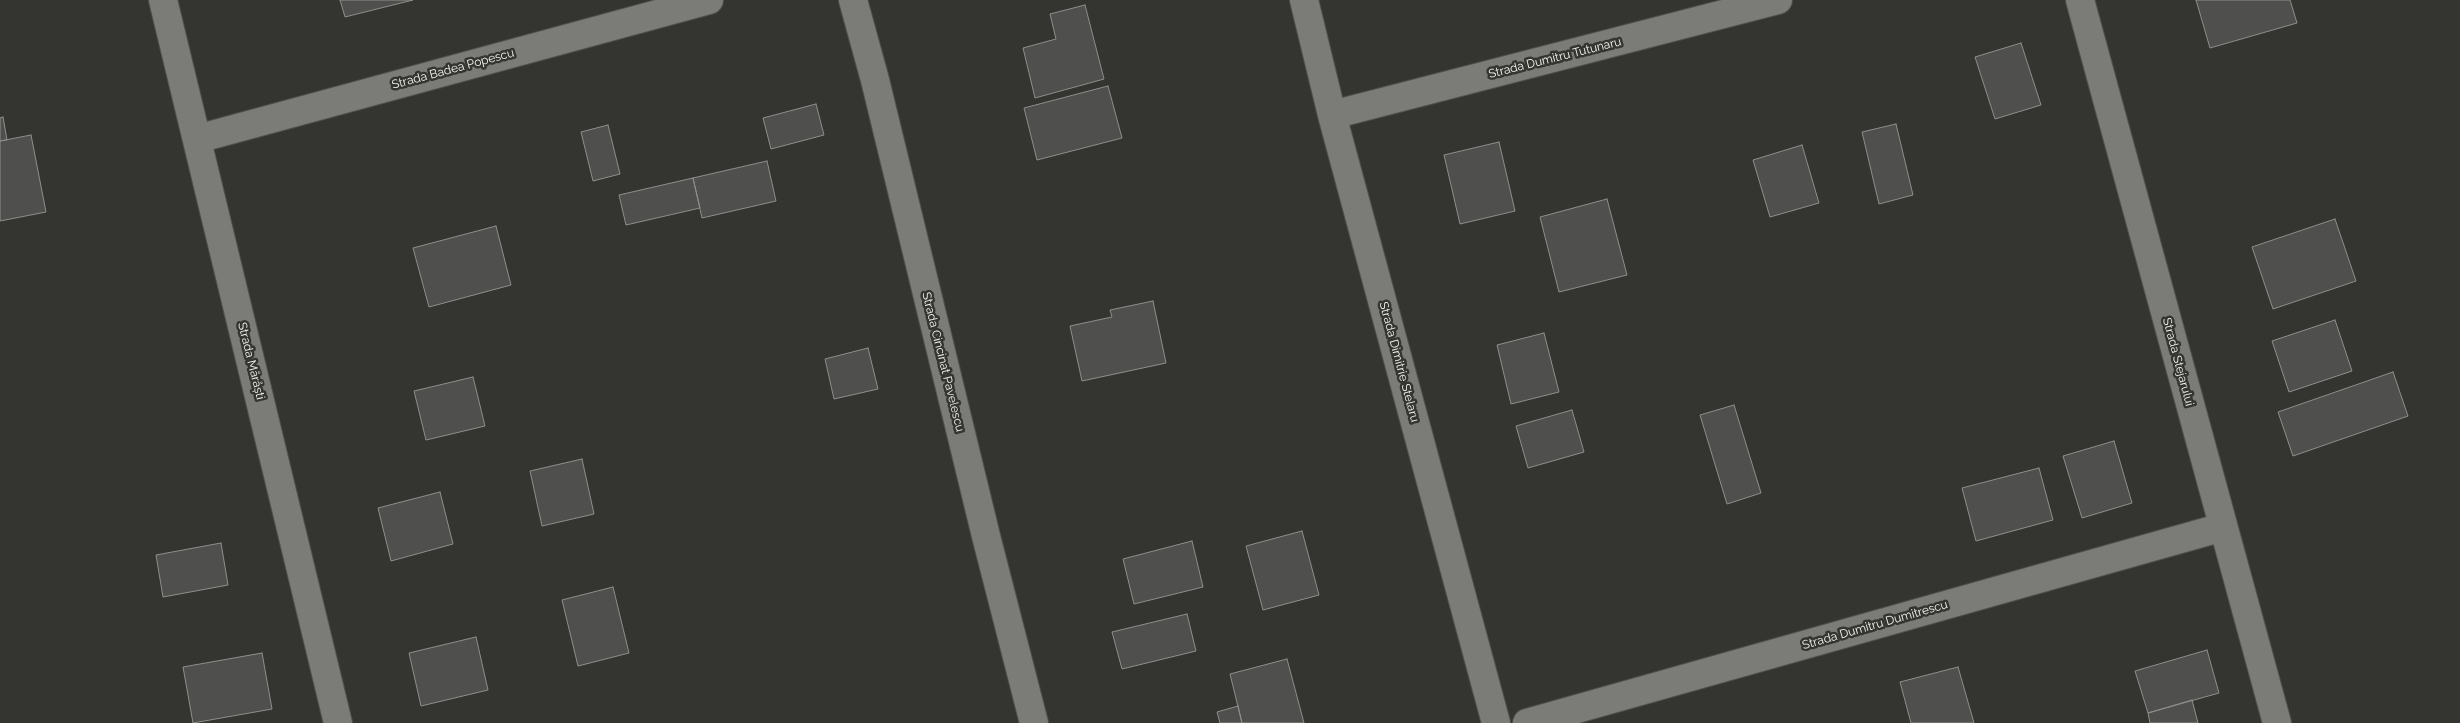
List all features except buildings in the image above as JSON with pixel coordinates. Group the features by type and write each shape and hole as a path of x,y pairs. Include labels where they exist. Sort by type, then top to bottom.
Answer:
{"street":[{"name":"Strada Mărăști","path":"163,0 338,723"},
{"name":"Strada Badea Popescu","path":"197,139 709,0"},
{"name":"Strada Cincinat Pavelescu","path":"853,0 875,80 986,536 1034,723"},
{"name":"Strada Dimitrie Stelaru","path":"1304,0 1332,115 1496,723"},
{"name":"Strada Dumitru Tutunaru","path":"1332,115 1778,0"},
{"name":"Strada Stejarului","path":"2080,0 2277,723"},
{"name":"Strada Dumitru Dumitrescu","path":"1528,723 2223,527"}]}
